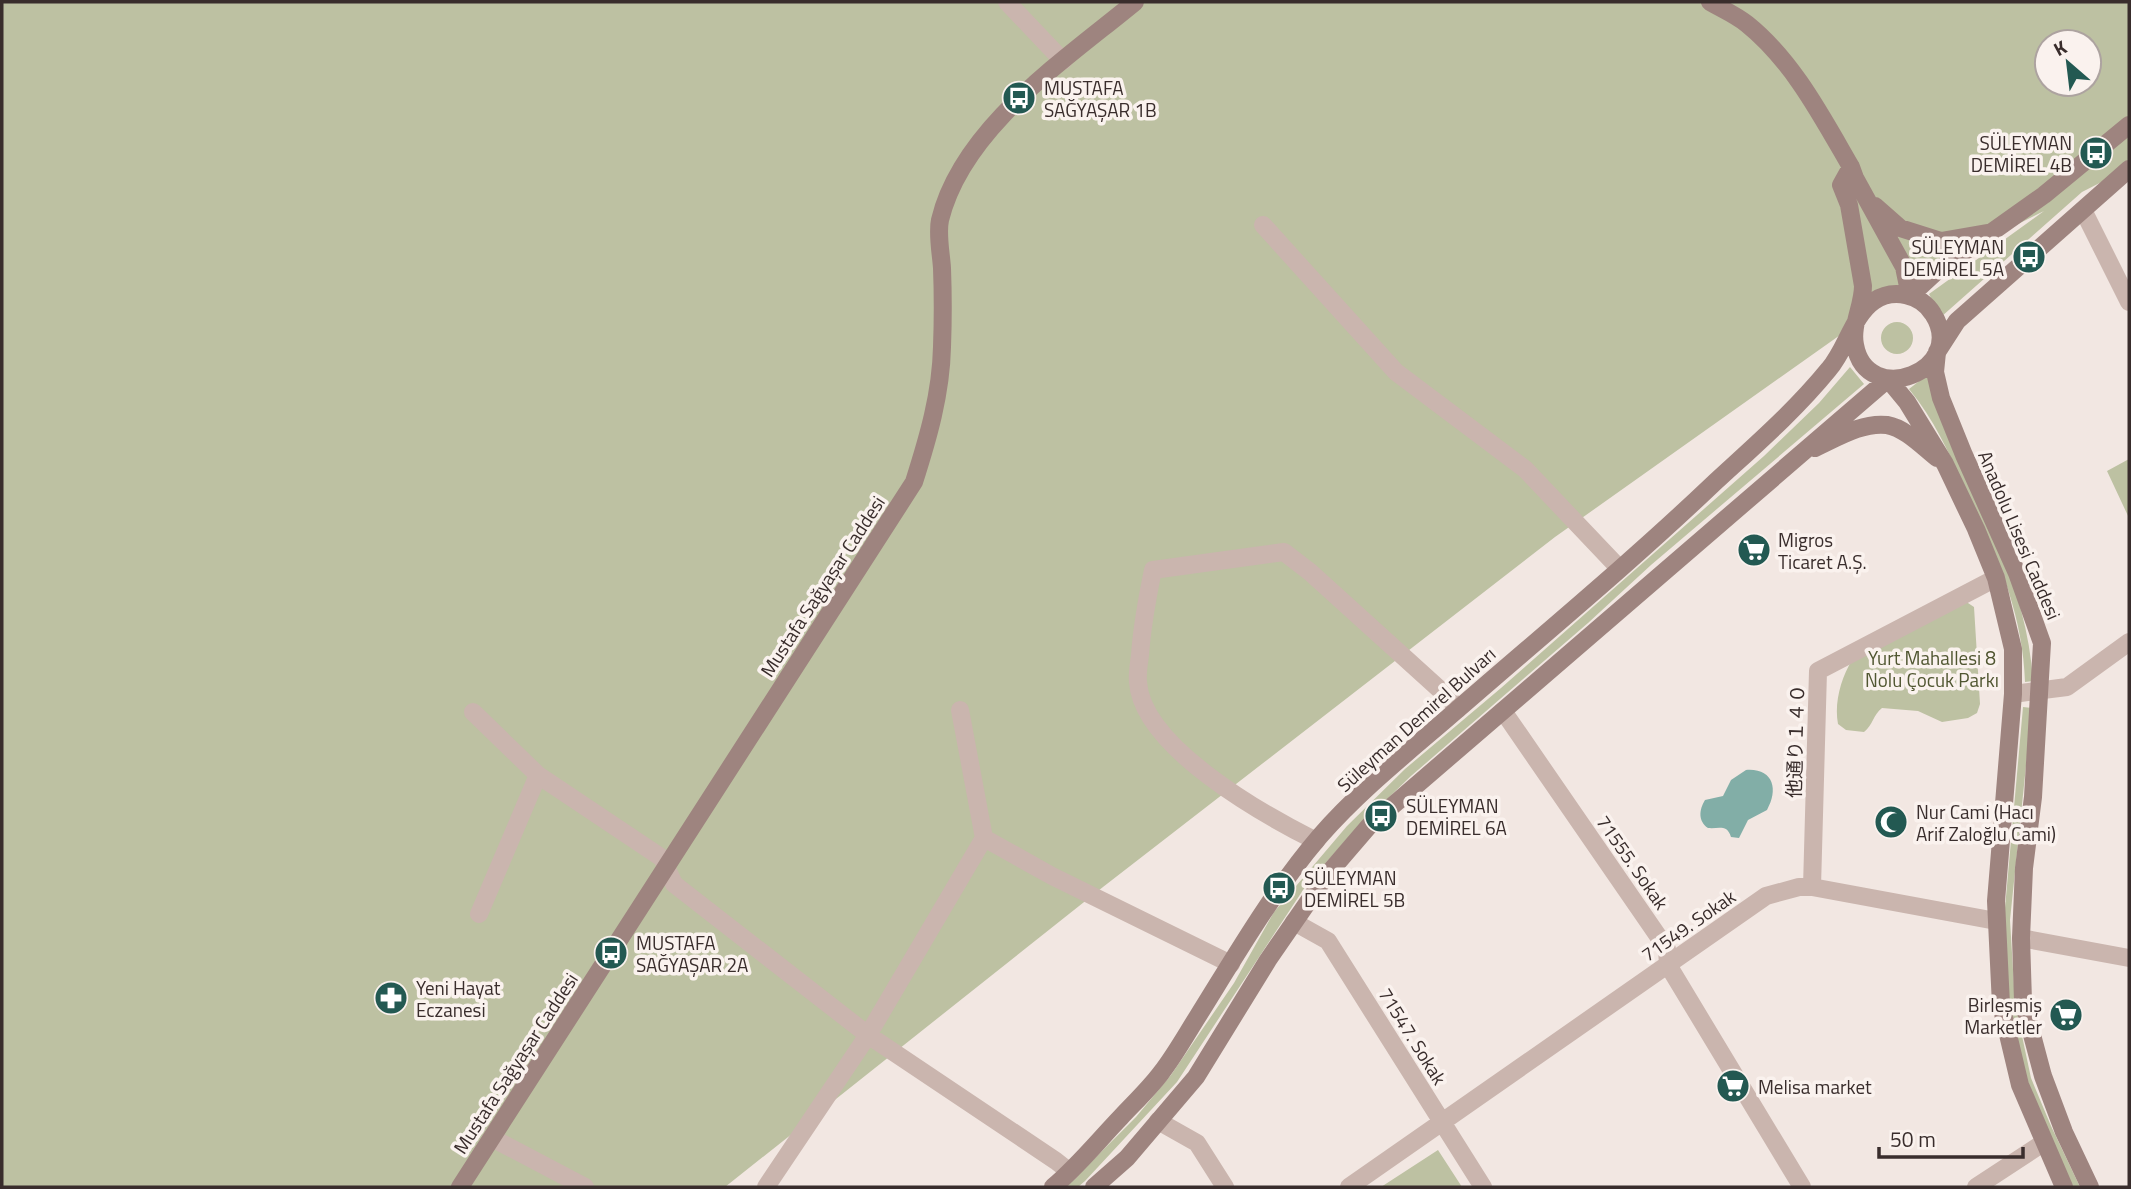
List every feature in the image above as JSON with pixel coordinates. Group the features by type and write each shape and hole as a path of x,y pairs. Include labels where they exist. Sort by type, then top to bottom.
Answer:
{"main road":[{"name":"Mustafa Sağyaşar Caddesi","path":"460,1187 914,482 933,423 942,350 939,222 953,182 974,148 1019,98 1135,2"},
{"path":"1710,2 1746,24 1782,59 1811,97 1852,167 1855,178 1904,267 1910,296"},
{"path":"1910,296 1937,271 2043,195 2129,125"},
{"path":"1852,167 1840,185 1849,205 1863,286 1854,340 1864,365 1875,374 1888,379 1912,377 1922,371 1931,362 1957,321 2129,169"},
{"path":"1866,198 1900,228 1941,241 1991,232"},
{"path":"1855,326 1861,313 1870,303 1882,296 1910,296 1922,302 1932,312 1940,338 1937,352"},
{"name":"Süleyman Demirel Bulvarı","path":"1053,1187 1161,1073 1279,888 1317,841 1394,764 1700,497 1809,393 1834,363 1855,326"},
{"name":"Anadolu Lisesi Caddesi","path":"1937,352 1935,372 1941,398 2017,573 2042,643 2034,797 2024,868 2021,937 2023,1001 2040,1063 2064,1132 2090,1187"},
{"path":"1094,1187 1126,1158 1196,1077 1294,922 1326,876 1369,826 1888,379"},
{"name":"Anadolu Lisesi Caddesi","path":"1888,379 1907,402 1945,464 1976,529 1996,579 2013,649 2013,694 1996,901 2001,1005 2020,1085 2064,1187"},
{"path":"1796,457 1859,428 1888,425 1904,433 1945,464"}],"street":[{"path":"1007,2 1063,61"},
{"path":"2083,210 2129,302"},
{"path":"1263,225 1396,372 1525,469 1619,568"},
{"path":"1317,841 1261,811 1185,758 1164,736 1145,708 1138,683 1143,615 1153,570 1284,552 1378,633 1458,709"},
{"name":"他通り１４０","path":"1812,887 1818,671 1996,579"},
{"path":"2013,694 2067,687 2129,642"},
{"path":"766,1187 868,1035 984,838 960,710"},
{"name":"71555. Sokak","path":"1503,711 1667,949 1668,965 1802,1187"},
{"path":"473,712 538,775 662,858 674,884 868,1035 1070,1172"},
{"path":"479,914 538,775"},
{"path":"984,838 1052,876 1231,964"},
{"name":"71549. Sokak","path":"1349,1187 1766,896 1799,887 1812,887 1996,921"},
{"name":"71547. Sokak","path":"1294,922 1328,941 1483,1187"},
{"path":"2021,937 2129,958"},
{"path":"1158,1121 1197,1143 1224,1187"},
{"path":"492,1138 586,1187"},
{"path":"1976,1187 2043,1143"}],"green space":[{"path":"2,2 2129,2 2129,168 2082,192 1941,317 1929,294 2044,211 1946,260 1555,537 1103,887 725,1187 2,1187"},
{"path":"1897,322 1909,326 1913,338 1909,350 1897,354 1885,350 1881,338 1885,326"},
{"path":"1850,367 1864,384 1651,565 1411,776 1353,832 1307,884 1177,1082 1085,1181 1078,1187 1066,1187 1136,1117 1171,1075 1234,983 1274,912 1347,826 1405,769 1764,456 1819,403"},
{"path":"1927,375 1940,418 2010,576 2025,628 2033,681 2025,682 2019,631 1997,558 1940,437 1909,389"},
{"path":"2129,459 2129,518 2107,471"},
{"name":"Yurt Mahallesi 8 Nolu Çocuk Parkı","path":"1965,601 1974,607 1980,704 1977,713 1968,718 1942,722 1918,711 1882,708 1864,732 1846,730 1838,724 1839,691 1852,660"},
{"path":"2023,707 2032,708 2010,920 2015,1003 2031,1078 2080,1187 2073,1187 2045,1128 2026,1079 2009,1003 2004,919"},
{"path":"1438,1150 1462,1187 1381,1187"}],"water":[{"path":"1746,770 1762,772 1771,781 1773,795 1767,810 1748,820 1739,838 1731,837 1725,829 1708,828 1700,815 1705,800 1723,796 1731,780"}],"place":[{"name":"MUSTAFA SAĞYAŞAR 1B","path":"1019,98"},
{"name":"SÜLEYMAN DEMİREL 4B","path":"2096,153"},
{"name":"SÜLEYMAN DEMİREL 5A","path":"2029,257"},
{"name":"Migros Ticaret A.Ş.","path":"1754,550"},
{"name":"SÜLEYMAN DEMİREL 6A","path":"1381,816"},
{"name":"Nur Cami (Hacı Arif Zaloğlu Cami)","path":"1891,822"},
{"name":"SÜLEYMAN DEMİREL 5B","path":"1279,888"},
{"name":"MUSTAFA SAĞYAŞAR 2A","path":"611,953"},
{"name":"Yeni Hayat Eczanesi","path":"391,998"},
{"name":"Birleşmiş Marketler","path":"2066,1015"},
{"name":"Melisa market","path":"1733,1086"}]}
